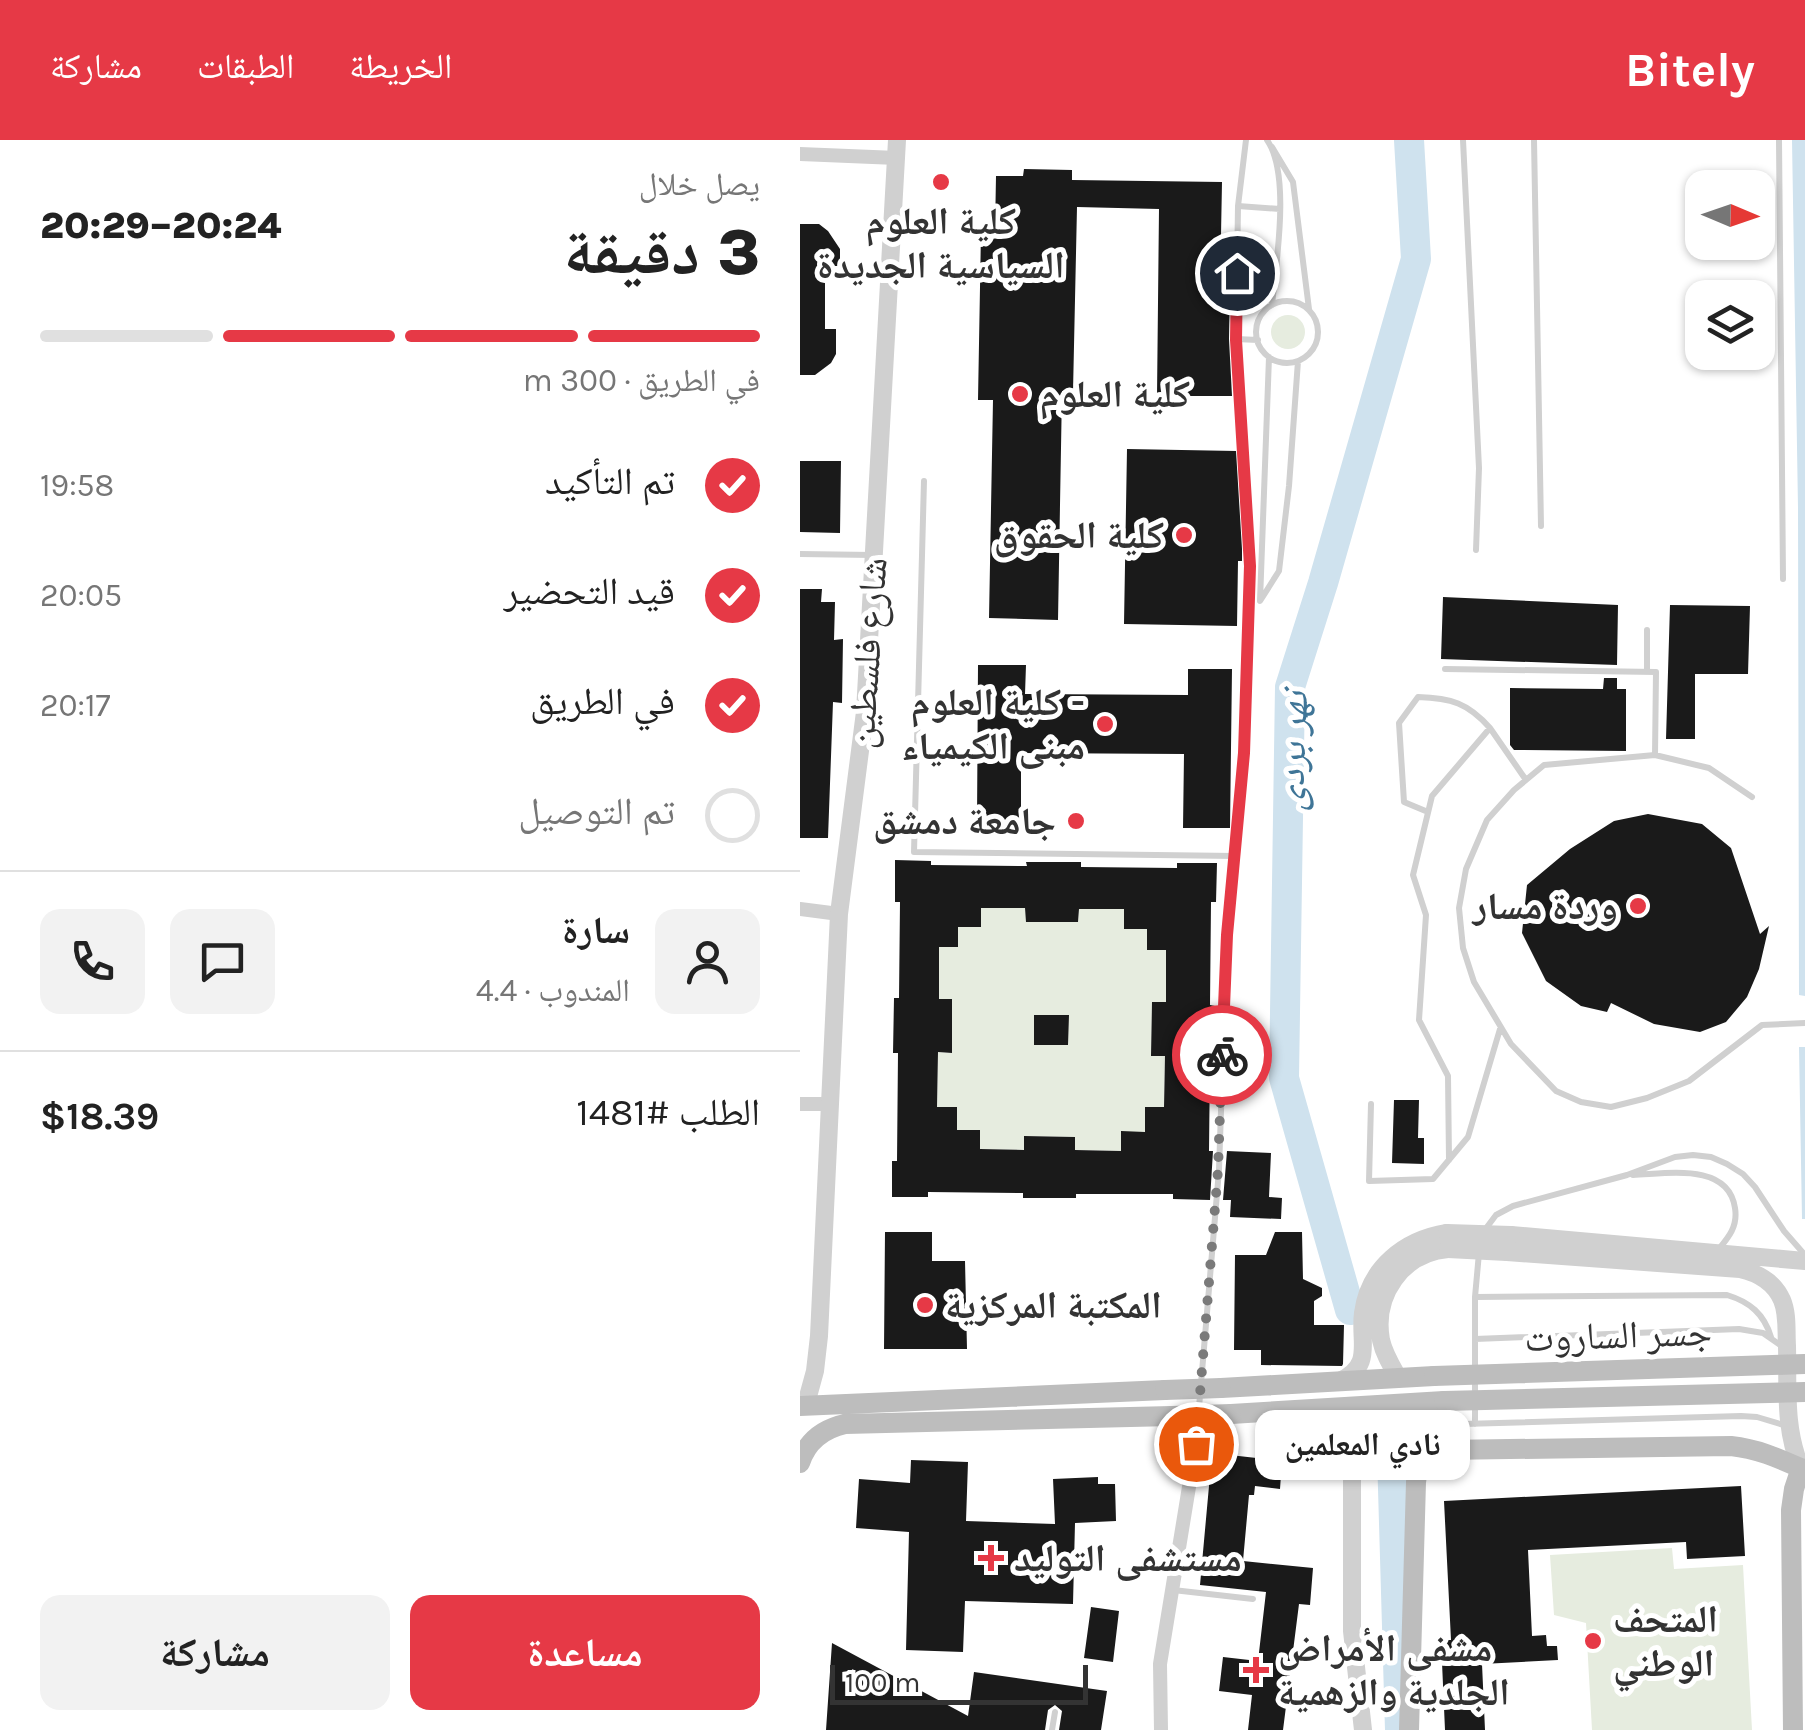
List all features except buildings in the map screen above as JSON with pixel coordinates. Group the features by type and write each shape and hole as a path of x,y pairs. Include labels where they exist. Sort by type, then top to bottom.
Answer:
{"main road":[{"name":"جسر الساروت","path":"803,1405 1220,1388 1398,1376 1805,1364"},
{"name":"جسر الساروت","path":"800,1463 816,1437 845,1424 1230,1414 1444,1401 1805,1392"},
{"path":"1409,1730 1416,1482 1420,1465 1430,1456 1444,1450 1731,1446 1777,1455 1803,1469 1794,1489 1791,1510 1794,1730"}],"street":[{"path":"800,154 897,149"},
{"name":"شارع فلسطين","path":"803,1405 814,1371 818,1336 839,914 865,712 897,149"},
{"path":"800,909 839,914"},
{"path":"800,1104 829,1104"},
{"path":"1340,1381 1353,1373 1362,1360 1362,1314 1371,1284 1389,1260 1426,1236 1447,1241 1805,1258"},
{"path":"1398,1376 1382,1342 1382,1304 1400,1271 1447,1241"},
{"path":"1509,1244 1750,1271 1769,1282 1786,1310 1789,1426 1795,1455 1803,1469"},
{"path":"1363,1730 1352,1631 1352,1468 1363,1434 1384,1404"},
{"path":"1292,1410 1328,1433 1352,1468"},
{"path":"1160,1730 1160,1664 1196,1444"}],"lane":[{"path":"1196,1444 1218,1170 1227,935 1244,753 1250,566 1236,340 1238,206 1246,140"},
{"path":"1464,140 1479,468 1476,550"},
{"path":"1534,140 1541,526"},
{"path":"1779,140 1783,579"},
{"path":"1269,143 1278,173 1280,209 1272,305 1256,330 1262,350 1278,361 1298,361 1307,356 1317,338 1315,318 1292,301 1272,305"},
{"path":"1269,143 1293,182 1309,310"},
{"path":"1238,206 1280,209"},
{"path":"1236,340 1258,340"},
{"path":"1269,356 1260,602 1278,571 1298,361"},
{"path":"924,481 914,852 1236,856"},
{"path":"800,554 874,556"},
{"path":"1647,630 1647,671"},
{"path":"1444,669 1656,672 1656,754"},
{"path":"1428,812 1404,802 1399,723 1418,697 1444,698 1474,710 1526,780"},
{"path":"1449,1160 1448,1076 1419,1020 1426,914 1413,874 1432,796 1490,728"},
{"path":"1752,797 1709,768 1656,754 1544,765 1487,820 1466,869 1459,908 1463,948 1474,982 1510,1044 1556,1091 1581,1102 1610,1107 1648,1098 1690,1081 1762,1024 1802,1023"},
{"path":"1370,1104 1369,1181 1433,1179 1468,1137 1500,1028"},
{"path":"1475,1424 1475,1298 1480,1241 1496,1215 1513,1206 1627,1175 1675,1157 1711,1157 1742,1174 1805,1258"},
{"path":"1627,1175 1696,1174 1726,1187 1737,1218 1732,1234 1716,1252"},
{"path":"1475,1298 1728,1295 1756,1309 1772,1337"},
{"path":"1474,1339 1739,1329 1772,1337 1787,1350"},
{"path":"1420,1465 1440,1432 1475,1424 1741,1416 1789,1426"},
{"path":"1172,1590 1253,1599"},
{"path":"1052,1730 1056,1712"}],"shaded area":[{"path":"1288,315 1300,320 1305,332 1300,344 1288,349 1276,344 1271,332 1276,320"},
{"path":"981,908 1025,908 1027,922 1078,922 1079,909 1124,909 1124,928 1147,929 1147,950 1166,950 1166,1002 1152,1002 1151,1055 1165,1056 1164,1107 1145,1132 1121,1132 1121,1151 1075,1150 1075,1137 1025,1136 1024,1150 980,1149 980,1130 957,1130 957,1107 937,1107 938,1052 951,1053 939,999 939,947 958,947 958,927 981,927"},
{"path":"1672,1548 1674,1569 1743,1565 1752,1730 1592,1730 1586,1623 1554,1615 1550,1555"}],"water":[{"path":"1792,140 1805,140 1805,996 1799,995"},
{"path":"1799,1047 1805,1047 1805,1219 1802,1219"}],"waterway":[{"name":"نهر بردى","path":"1350,1310 1284,1078 1290,687 1416,259 1409,140"},
{"name":"نهر بردى","path":"1392,1454 1400,1730"}],"way so far":[{"path":"1196,1444 1218,1170 1222,1055"}],"place":[{"name":"كلية العلوم السياسية الجديدة","path":"941,182"},
{"name":"كلية العلوم","path":"1020,394"},
{"name":"كلية الحقوق","path":"1184,535"},
{"name":"كلية العلوم - مبنى الكيمياء","path":"1105,724"},
{"name":"جامعة دمشق","path":"1076,821"},
{"name":"وردة مسار","path":"1638,906"},
{"name":"المكتبة المركزية","path":"925,1305"},
{"name":"نادي المعلمين","path":"1196,1444"},
{"name":"مستشفى التوليد","path":"991,1558"},
{"name":"المتحف الوطني","path":"1593,1641"},
{"name":"مشفى الأمراض الجلدية والزهمية","path":"1256,1670"}],"route":[{"path":"1222,1055 1227,935 1244,753 1250,566 1236,340 1237,273"}]}
